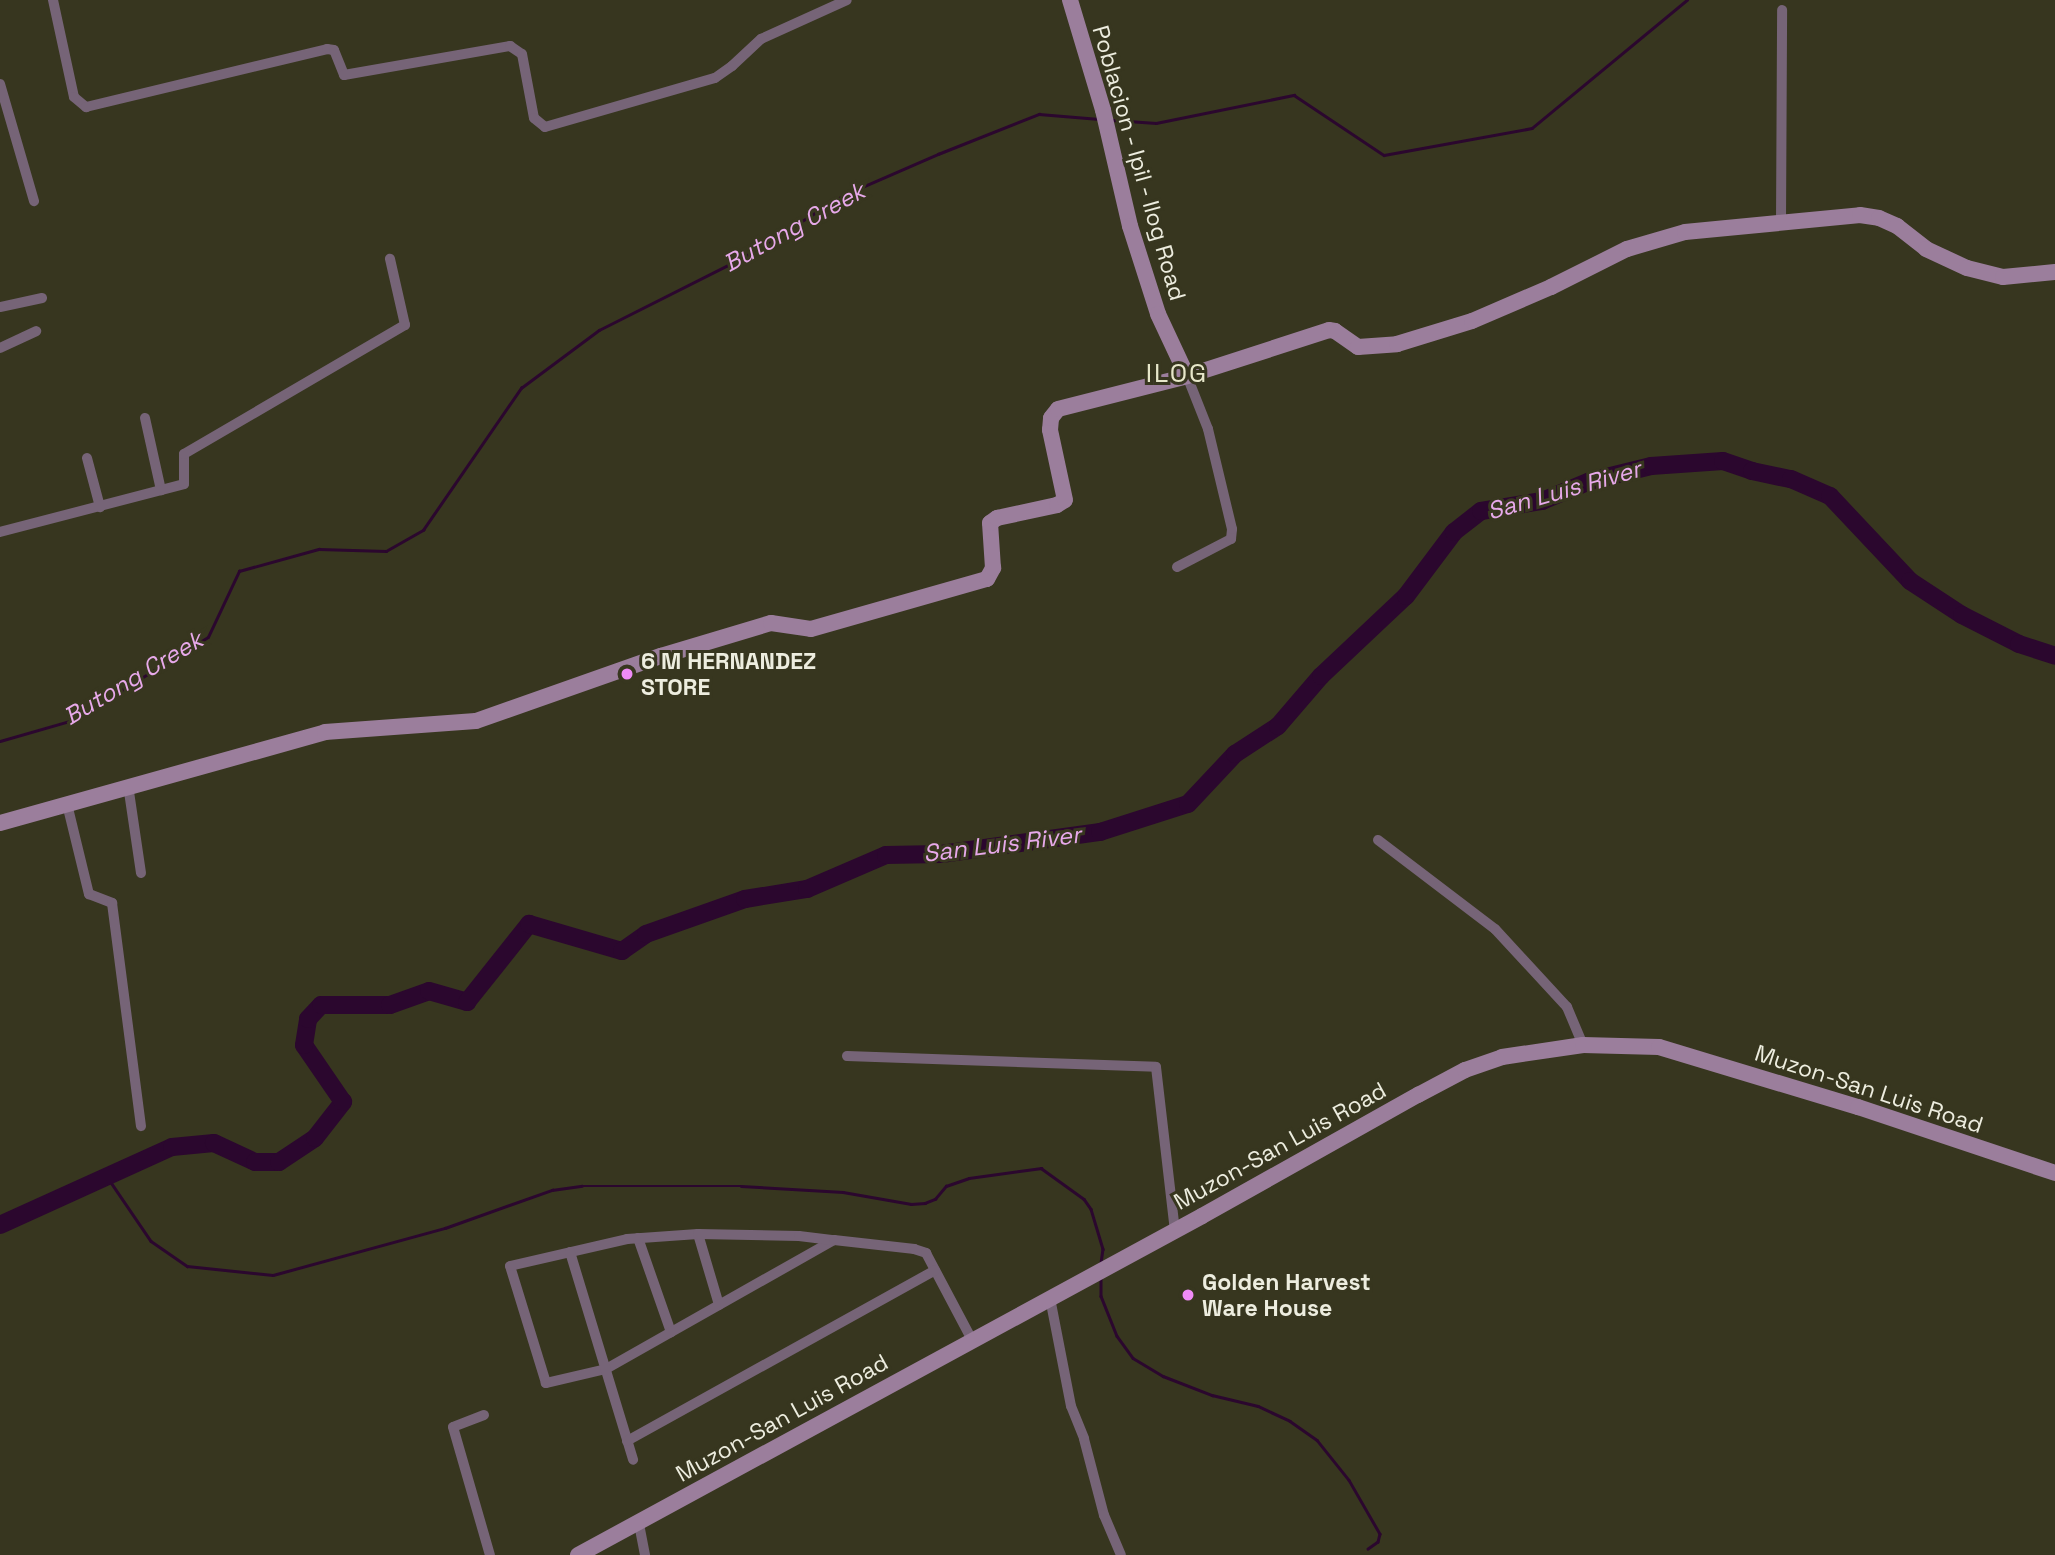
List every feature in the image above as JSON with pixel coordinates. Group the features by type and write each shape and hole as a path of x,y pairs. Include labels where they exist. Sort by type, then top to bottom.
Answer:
{"street":[{"path":"53,0 75,97 86,107 327,49 334,50 344,75 510,46 522,54 534,118 545,127 715,78 761,39 847,0"},
{"name":"Poblacion - Ipil - Ilog Road","path":"1070,0 1111,143 1130,226 1155,305 1187,376"},
{"path":"1781,223 1782,10"},
{"path":"0,84 34,201"},
{"path":"0,823 325,732 476,721 661,656 771,623 811,629 987,579 993,568 990,523 997,518 1056,505 1065,500 1050,430 1051,418 1058,409 1187,376 1329,330 1335,331 1358,347 1397,344 1472,321 1551,287 1628,249 1685,232 1860,215 1879,218 1897,226 1945,260 1967,268 2003,277 2055,272"},
{"path":"0,532 184,484 184,454 405,325 390,258"},
{"path":"0,307 41,298"},
{"path":"0,348 36,331"},
{"path":"1177,567 1231,539 1232,529 1208,429 1187,376"},
{"path":"145,418 161,490"},
{"path":"87,458 100,507"},
{"path":"128,786 141,873"},
{"path":"67,804 89,894 112,902 141,1126"},
{"path":"1378,840 1495,929 1567,1007 1583,1045"},
{"name":"Muzon-San Luis Road","path":"579,1555 1465,1070 1520,1053 1583,1045 1635,1045 1685,1054 2055,1173"},
{"path":"847,1056 1156,1067 1175,1231"},
{"path":"698,1234 719,1305"},
{"path":"834,1240 606,1369 546,1382 510,1266 638,1238 698,1234 799,1236 834,1240 926,1253 972,1340"},
{"path":"799,1236 809,1254"},
{"path":"638,1238 671,1332"},
{"path":"570,1252 633,1460"},
{"path":"627,1441 935,1270"},
{"path":"1050,1298 1071,1406 1084,1439 1104,1515 1121,1555"},
{"path":"484,1415 453,1427 490,1555"},
{"path":"639,1524 645,1555"}],"waterway":[{"name":"Butong Creek","path":"1113,120 1156,123 1294,95 1384,155 1532,128 1687,0"},
{"name":"Butong Creek","path":"0,741 73,720 208,637 239,571 319,549 386,551 423,530 521,388 599,330 744,257 844,195 938,154 1039,114 1099,119"},
{"name":"San Luis River","path":"0,1225 172,1147 214,1143 255,1162 279,1162 315,1138 343,1102 304,1045 308,1019 321,1005 390,1005 429,991 467,1002 529,924 622,951 646,934 745,899 807,889 886,855 941,854 1100,832 1188,804 1235,754 1278,726 1321,676 1406,596 1454,532 1481,511 1542,501 1590,481 1651,466 1723,461 1752,471 1791,479 1830,496 1910,581 1962,615 2019,644 2055,656"},
{"path":"108,1178 151,1241 187,1266 273,1275 445,1228 552,1190 582,1186 741,1186 843,1192 911,1204 935,1199 946,1186 969,1178 1041,1168 1084,1199 1091,1209 1103,1249 1101,1263"},
{"path":"1101,1277 1101,1296 1117,1336 1133,1358 1163,1376 1212,1395 1258,1406 1290,1421 1317,1440 1349,1480 1380,1534 1378,1542 1368,1549"}],"place":[{"name":"6 M HERNANDEZ STORE","path":"627,674"},
{"name":"Golden Harvest Ware House","path":"1188,1295"}],"district":[{"name":"ILOG","path":"1177,374"}]}
